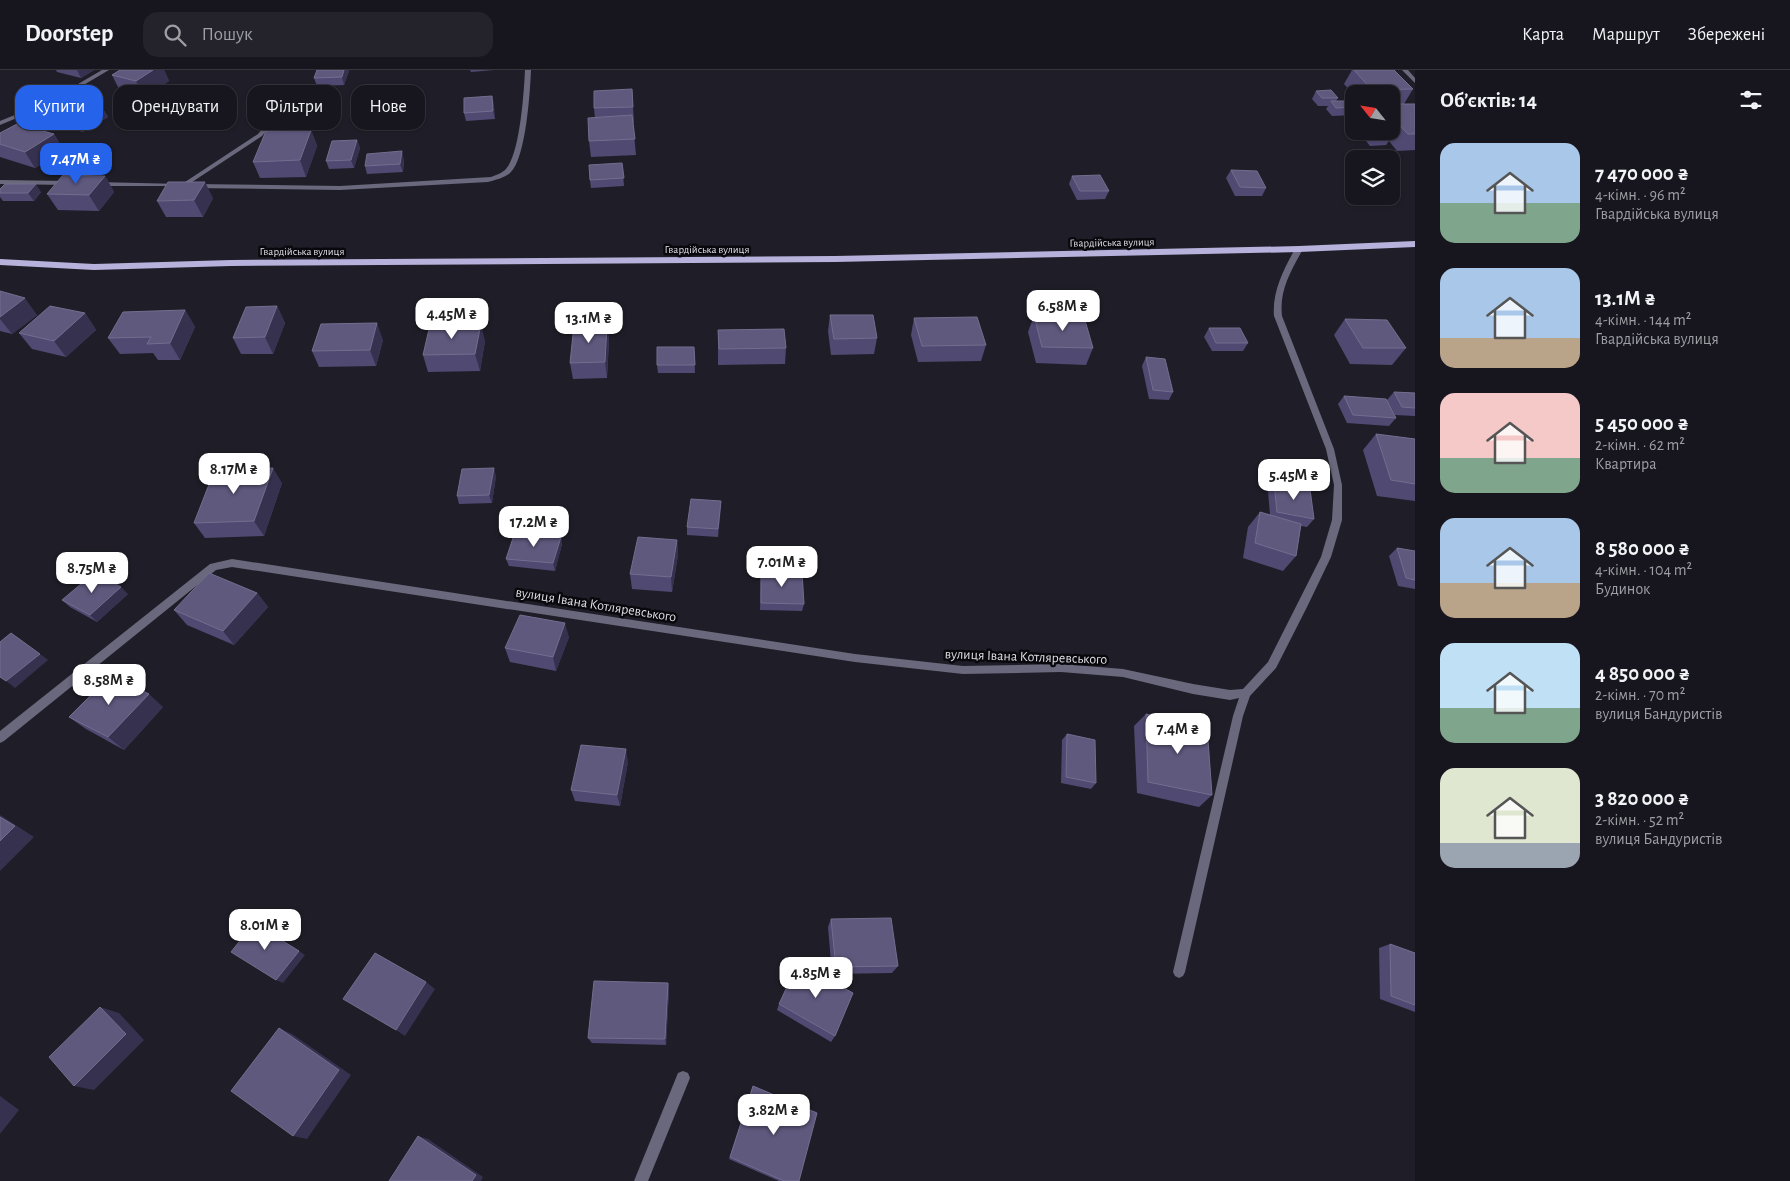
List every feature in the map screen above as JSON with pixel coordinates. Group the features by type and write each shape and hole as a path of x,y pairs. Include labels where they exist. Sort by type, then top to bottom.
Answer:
{"main road":[{"name":"Гвардійська вулиця","path":"0,262 94,267 241,263 845,259 1299,249 1415,244"}],"street":[{"path":"0,123 51,102 106,70"},
{"path":"84,184 340,188 488,180 499,176 509,169 513,161 523,127 528,70"},
{"path":"1405,70 1415,81"},
{"path":"183,186 264,130"},
{"path":"0,182 74,184"},
{"path":"1179,972 1238,716 1246,693 1272,665 1326,557 1337,520 1338,485 1330,449 1278,316 1275,303 1278,292 1299,249"},
{"name":"вулиця Івана Котляревського","path":"0,738 213,567 232,563 855,658 963,670 1061,668 1124,673 1193,690 1230,695 1246,693"},
{"path":"641,1181 683,1078"}],"building":[{"path":"120,70 153,70 136,81 112,75"},
{"path":"317,70 344,70 342,77 314,78"},
{"path":"1354,70 1394,70 1413,89 1400,89 1400,85 1368,85"},
{"path":"632,89 633,107 594,108 594,91"},
{"path":"1331,90 1338,98 1322,98 1316,91"},
{"path":"492,96 493,111 464,113 464,98"},
{"path":"1331,101 1345,101 1345,108 1336,108"},
{"path":"1400,104 1415,104 1415,134 1408,134 1400,126"},
{"path":"632,115 635,139 589,141 588,118"},
{"path":"15,125 15,130 39,130 54,134 25,152 0,144 0,133"},
{"path":"311,130 300,160 253,162 266,131"},
{"path":"357,140 351,160 326,161 332,141"},
{"path":"402,151 400,164 365,166 367,154"},
{"path":"622,163 624,178 590,180 589,165"},
{"path":"1231,170 1257,171 1266,188 1240,187"},
{"path":"63,175 105,176 89,195 47,194"},
{"path":"1100,175 1109,191 1080,191 1072,176"},
{"path":"168,182 205,182 194,200 157,201"},
{"path":"5,184 36,184 28,193 0,193 0,189"},
{"path":"0,291 25,298 0,317"},
{"path":"50,306 85,313 54,341 19,333"},
{"path":"277,306 265,337 233,338 246,307"},
{"path":"185,310 170,343 147,344 151,337 108,338 123,312"},
{"path":"830,315 873,315 877,338 834,339"},
{"path":"1034,316 1084,317 1093,348 1042,347"},
{"path":"977,317 986,345 922,346 914,318"},
{"path":"1345,319 1387,320 1406,348 1363,348"},
{"path":"377,323 370,350 312,351 321,324"},
{"path":"481,324 475,354 423,355 430,325"},
{"path":"607,324 605,362 570,363 574,325"},
{"path":"1209,328 1240,328 1248,343 1216,343"},
{"path":"784,329 786,348 719,349 718,330"},
{"path":"657,347 694,347 695,365 657,365"},
{"path":"1146,357 1165,359 1173,392 1153,390"},
{"path":"1394,392 1415,393 1415,408 1402,407"},
{"path":"1344,396 1386,399 1396,418 1353,415"},
{"path":"1376,434 1415,439 1415,484 1391,480"},
{"path":"273,468 254,521 194,523 215,469"},
{"path":"494,468 489,495 457,496 462,469"},
{"path":"1274,483 1310,489 1314,519 1277,512"},
{"path":"691,499 721,501 718,529 687,527"},
{"path":"1260,512 1301,524 1296,556 1255,543"},
{"path":"515,532 561,537 553,563 506,559"},
{"path":"638,537 677,540 671,577 630,574"},
{"path":"1397,548 1415,551 1415,580 1406,578"},
{"path":"761,571 802,572 804,604 761,603"},
{"path":"94,573 121,587 90,615 62,600"},
{"path":"209,573 257,593 223,631 174,610"},
{"path":"520,615 565,623 553,657 505,648"},
{"path":"11,633 40,654 6,681 0,677 0,642"},
{"path":"111,675 149,694 108,737 69,717"},
{"path":"1146,714 1207,726 1212,795 1148,782"},
{"path":"1067,734 1095,740 1096,783 1066,777"},
{"path":"581,745 626,749 617,795 571,790"},
{"path":"0,817 15,826 0,841"},
{"path":"891,918 898,966 836,967 831,919"},
{"path":"254,923 299,951 276,980 231,952"},
{"path":"1390,944 1415,953 1415,1005 1391,996"},
{"path":"375,953 426,982 396,1030 343,999"},
{"path":"798,963 853,993 835,1036 779,1004"},
{"path":"594,981 668,983 665,1039 588,1038"},
{"path":"100,1007 126,1034 74,1086 49,1057"},
{"path":"279,1028 339,1070 293,1136 231,1091"},
{"path":"753,1086 817,1113 799,1181 784,1181 730,1157"},
{"path":"418,1136 476,1175 472,1181 389,1181"}]}
